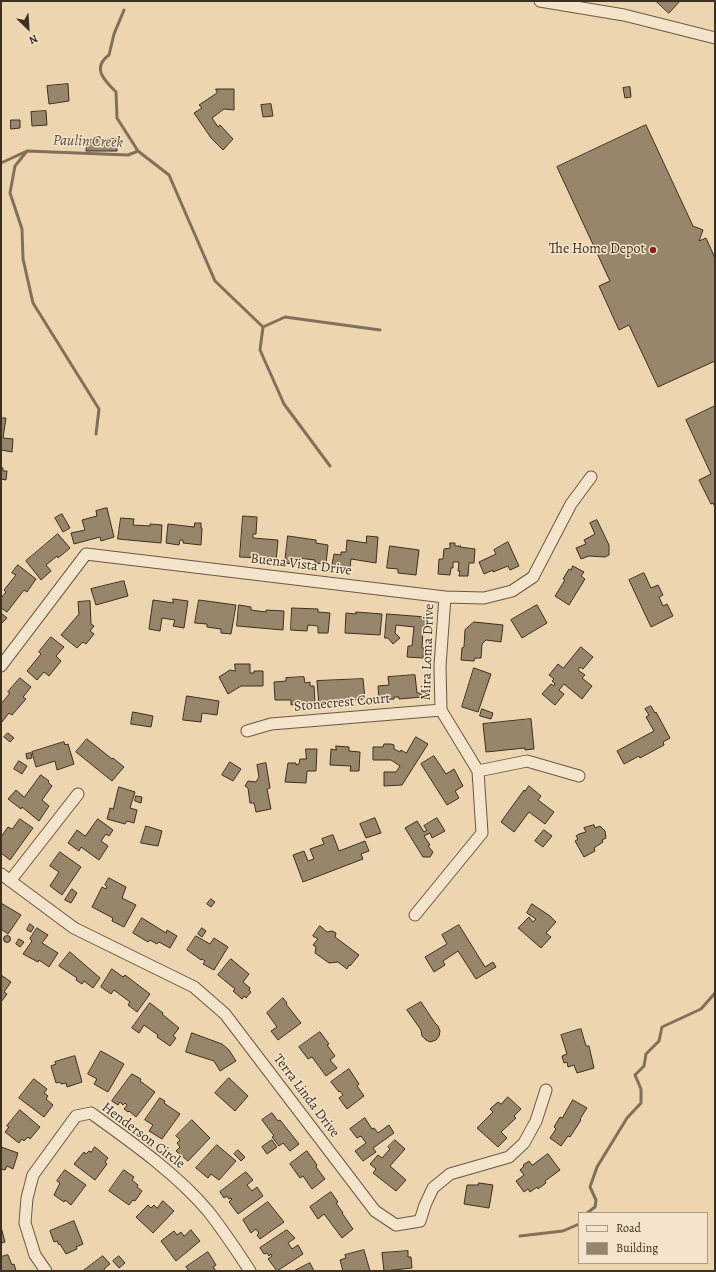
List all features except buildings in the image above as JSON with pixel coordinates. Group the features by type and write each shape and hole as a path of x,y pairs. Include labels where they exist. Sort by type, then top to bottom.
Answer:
{"street":[{"path":"540,1 624,15 715,38"},
{"name":"Buena Vista Drive","path":"1,666 86,554 445,597 484,598 512,591 533,577 571,504 591,477"},
{"name":"Mira Loma Drive","path":"415,915 482,833 478,772 441,710 440,666 445,597"},
{"name":"Stonecrest Court","path":"247,731 271,724 441,710"},
{"path":"478,772 527,761 579,776"},
{"path":"5,877 78,794"},
{"name":"Terra Linda Drive","path":"5,877 74,928 194,987 225,1014 375,1211 396,1225 420,1221 425,1204 433,1188 450,1174 509,1157 524,1143 536,1121 546,1090"},
{"name":"Henderson Circle","path":"46,1271 35,1255 25,1223 27,1198 31,1183 34,1175 76,1116 91,1113 160,1165 183,1186 207,1211 250,1271"}],"waterway":[{"path":"124,10 114,34 109,55 104,60 100,70 104,79 116,92 117,118 138,151 169,175 215,281 263,327 285,317 380,330"},
{"path":"27,151 15,166 10,193 22,229 23,259 33,303 99,409 96,434"},
{"name":"Paulin Creek","path":"1,163 27,151 128,155 138,151"},
{"path":"263,327 260,350 284,404 330,466"},
{"path":"588,1212 595,1207 596,1200 590,1187 597,1167 627,1118 641,1103 641,1089 635,1075 644,1066 646,1054 659,1041 662,1027 701,1009 715,993"},
{"path":"520,1236 563,1231 578,1224"}],"place":[{"name":"The Home Depot","path":"653,250"}]}
